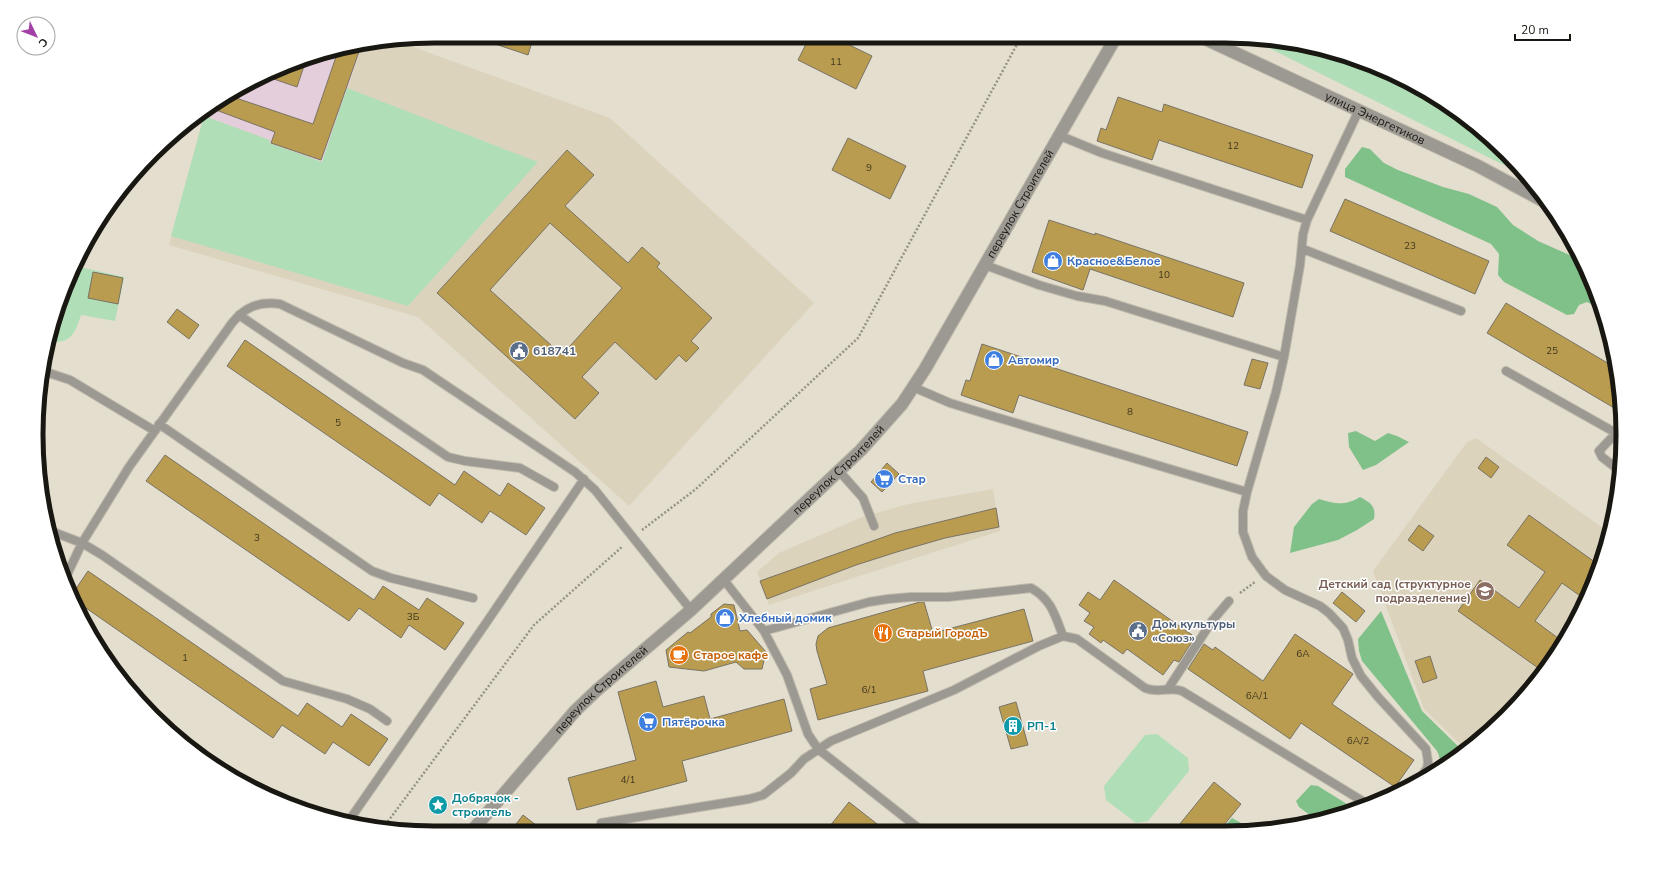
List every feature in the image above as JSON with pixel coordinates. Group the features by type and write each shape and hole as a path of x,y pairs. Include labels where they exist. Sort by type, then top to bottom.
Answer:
{"street":[{"name":"переулок Строителей","path":"476,826 575,711 591,695 724,580 839,471 876,434 902,404 1112,43"},
{"name":"улица Энергетиков","path":"1214,43 1478,166 1536,197"}],"lane":[{"path":"1358,110 1307,220 1303,234 1303,249 1284,357 1276,392 1247,492 1243,511 1243,532 1252,558 1266,576 1285,590 1320,606 1343,628 1348,640 1352,658 1361,676 1378,697 1426,749 1428,762 1426,770"},
{"path":"1058,135 1102,153 1307,220"},
{"path":"1303,249 1461,311"},
{"path":"984,265 1039,285 1077,296 1105,301 1284,357"},
{"path":"68,572 82,543 128,467 238,315 253,306 262,303 280,304 403,363 422,370 584,479 633,537 691,610"},
{"path":"238,315 448,457 465,461 520,468 554,487"},
{"path":"1506,371 1616,428"},
{"path":"48,373 77,383 157,427 372,571 391,578 473,598"},
{"path":"913,387 930,396 982,413 1247,492"},
{"path":"1615,466 1600,454 1601,448 1616,433"},
{"path":"839,471 863,498 874,526"},
{"path":"352,817 584,479"},
{"path":"55,533 82,543 102,555 283,681 347,699 370,709 387,721"},
{"path":"724,580 764,631 787,675 808,734 818,749 916,826"},
{"path":"764,631 868,602 911,596 948,597 1031,588 1041,594 1049,603 1063,636"},
{"path":"1168,689 1212,621 1229,601"},
{"path":"601,823 749,800 763,795 804,759 831,741 954,690 1039,646 1063,636 1077,639 1145,688 1153,691 1161,691 1174,688 1182,691 1362,801"}],"path":[{"path":"387,823 534,625 633,537 696,489 858,338 1018,43"},
{"path":"1229,601 1252,584 1266,576"}],"shaded area":[{"path":"406,44 610,118 814,303 629,506 418,317 169,245 203,119 206,117 270,140 269,143 322,162 360,51 383,46"},
{"path":"360,51 322,162 269,143 269,140 206,117 239,95 261,83 333,56"},
{"name":"Детский сад (структурное подразделение)","path":"1476,438 1604,529 1595,560 1576,608 1550,652 1519,693 1483,729 1462,746 1424,709 1373,571 1467,442"},
{"path":"993,489 1000,531 769,605 757,572 779,553 862,517 908,504"}],"green space":[{"path":"1263,45 1276,46 1326,56 1398,83 1420,95 1463,124 1483,140 1512,169"},
{"path":"347,88 538,162 408,306 171,236 203,119 206,117 270,140 269,143 322,162"},
{"path":"1362,147 1370,149 1384,163 1398,170 1443,187 1469,194 1497,207 1513,225 1538,241 1574,257 1594,305 1587,302 1579,305 1574,314 1567,315 1504,282 1498,275 1499,254 1491,244 1345,177 1345,169"},
{"path":"80,267 124,277 115,321 81,315 74,333 67,340 55,342 56,333 64,309"},
{"path":"1356,431 1375,441 1388,433 1409,442 1376,465 1363,470 1349,447 1348,433"},
{"path":"1360,497 1372,505 1374,519 1338,540 1290,553 1294,527 1312,504 1319,499 1330,502 1345,503"},
{"path":"1381,611 1422,711 1459,748 1440,761 1437,751 1362,661 1358,639"},
{"path":"1157,734 1188,758 1189,771 1148,821 1136,823 1106,800 1104,786 1145,735"},
{"path":"1311,785 1318,786 1349,805 1311,816 1299,807 1296,801"},
{"path":"1232,818 1245,825 1225,826"}],"building":[{"path":"492,43 532,43 528,55"},
{"path":"806,43 845,43 872,56 856,89 798,60"},
{"path":"359,51 321,160 271,143 275,132 216,110 235,98 313,124 337,55"},
{"path":"304,66 297,87 272,78"},
{"path":"1118,97 1162,112 1164,104 1313,155 1302,188 1159,140 1152,160 1097,141 1101,128 1106,130"},
{"path":"848,138 906,166 890,199 832,170"},
{"path":"567,150 594,175 565,206 628,263 642,247 660,263 657,267 712,318 691,341 699,348 686,362 679,355 656,380 615,342 582,377 599,393 575,419 437,293","holes":["550,223 622,288 562,355 490,290"]},
{"path":"1345,199 1489,261 1475,294 1330,231"},
{"path":"1049,220 1095,235 1095,233 1244,283 1233,317 1090,269 1083,290 1032,272"},
{"path":"93,272 123,278 118,304 88,298"},
{"path":"1506,303 1609,364 1613,383 1615,408 1487,333"},
{"path":"177,309 199,325 189,339 167,322"},
{"path":"245,340 455,485 464,471 500,496 508,483 545,508 526,535 490,511 482,523 439,493 430,506 227,366"},
{"path":"982,344 1248,432 1237,466 1019,395 1013,413 961,395 966,380 970,381"},
{"path":"1252,359 1268,363 1260,389 1244,385"},
{"path":"165,455 374,600 383,586 419,610 427,598 464,623 445,650 409,625 401,638 359,608 349,621 146,481"},
{"path":"1486,457 1499,467 1491,478 1478,468"},
{"path":"887,463 899,474 882,492 871,482"},
{"path":"996,508 999,527 945,538 900,551 856,565 767,599 760,581 895,533"},
{"path":"1529,515 1594,562 1581,596 1562,583 1535,621 1559,638 1538,668 1458,611 1480,580 1519,608 1545,572 1507,545"},
{"path":"1419,525 1434,536 1423,551 1408,540"},
{"path":"88,571 298,716 307,703 342,727 351,714 388,739 369,766 333,742 325,754 282,725 273,738 82,605 75,590"},
{"name":"Дом культуры «Союз»","path":"1114,580 1195,637 1179,662 1174,660 1163,675 1127,649 1123,654 1103,640 1101,643 1089,634 1094,627 1084,621 1090,613 1079,605 1088,592 1100,600"},
{"path":"1342,592 1365,611 1356,622 1333,603"},
{"path":"924,602 933,633 1024,609 1033,641 923,671 928,691 818,720 810,689 827,684 817,651 816,644 818,636 828,628"},
{"path":"724,604 734,605 740,631 747,630 766,652 762,669 744,669 736,662 704,671 669,667 666,650 688,632 690,633 711,617 711,614"},
{"path":"1295,634 1353,674 1332,704 1414,760 1395,787 1301,723 1290,739 1188,669 1204,644 1213,650 1215,647 1263,681"},
{"path":"1430,656 1437,678 1423,683 1415,661"},
{"path":"656,681 663,707 704,696 710,719 784,699 792,731 682,761 687,781 577,810 568,778 636,760 618,692"},
{"name":"РП-1","path":"1016,702 1028,745 1011,749 999,707"},
{"path":"1214,782 1241,804 1223,826 1178,826"},
{"path":"849,802 880,826 830,826"},
{"path":"523,815 537,826 515,826"}],"place":[{"name":"Красное&Белое","path":"1053,261"},
{"name":"618741","path":"519,351"},
{"name":"Автомир","path":"994,360"},
{"name":"Стар","path":"884,479"},
{"name":"Детский сад (структурное подразделение)","path":"1485,591"},
{"name":"Хлебный домик","path":"725,618"},
{"name":"Дом культуры «Союз»","path":"1138,631"},
{"name":"Старый ГородЪ","path":"883,633"},
{"name":"Старое кафе","path":"679,655"},
{"name":"Пятёрочка","path":"648,722"},
{"name":"РП-1","path":"1013,726"},
{"name":"Добрячок - строитель","path":"438,805"}]}
